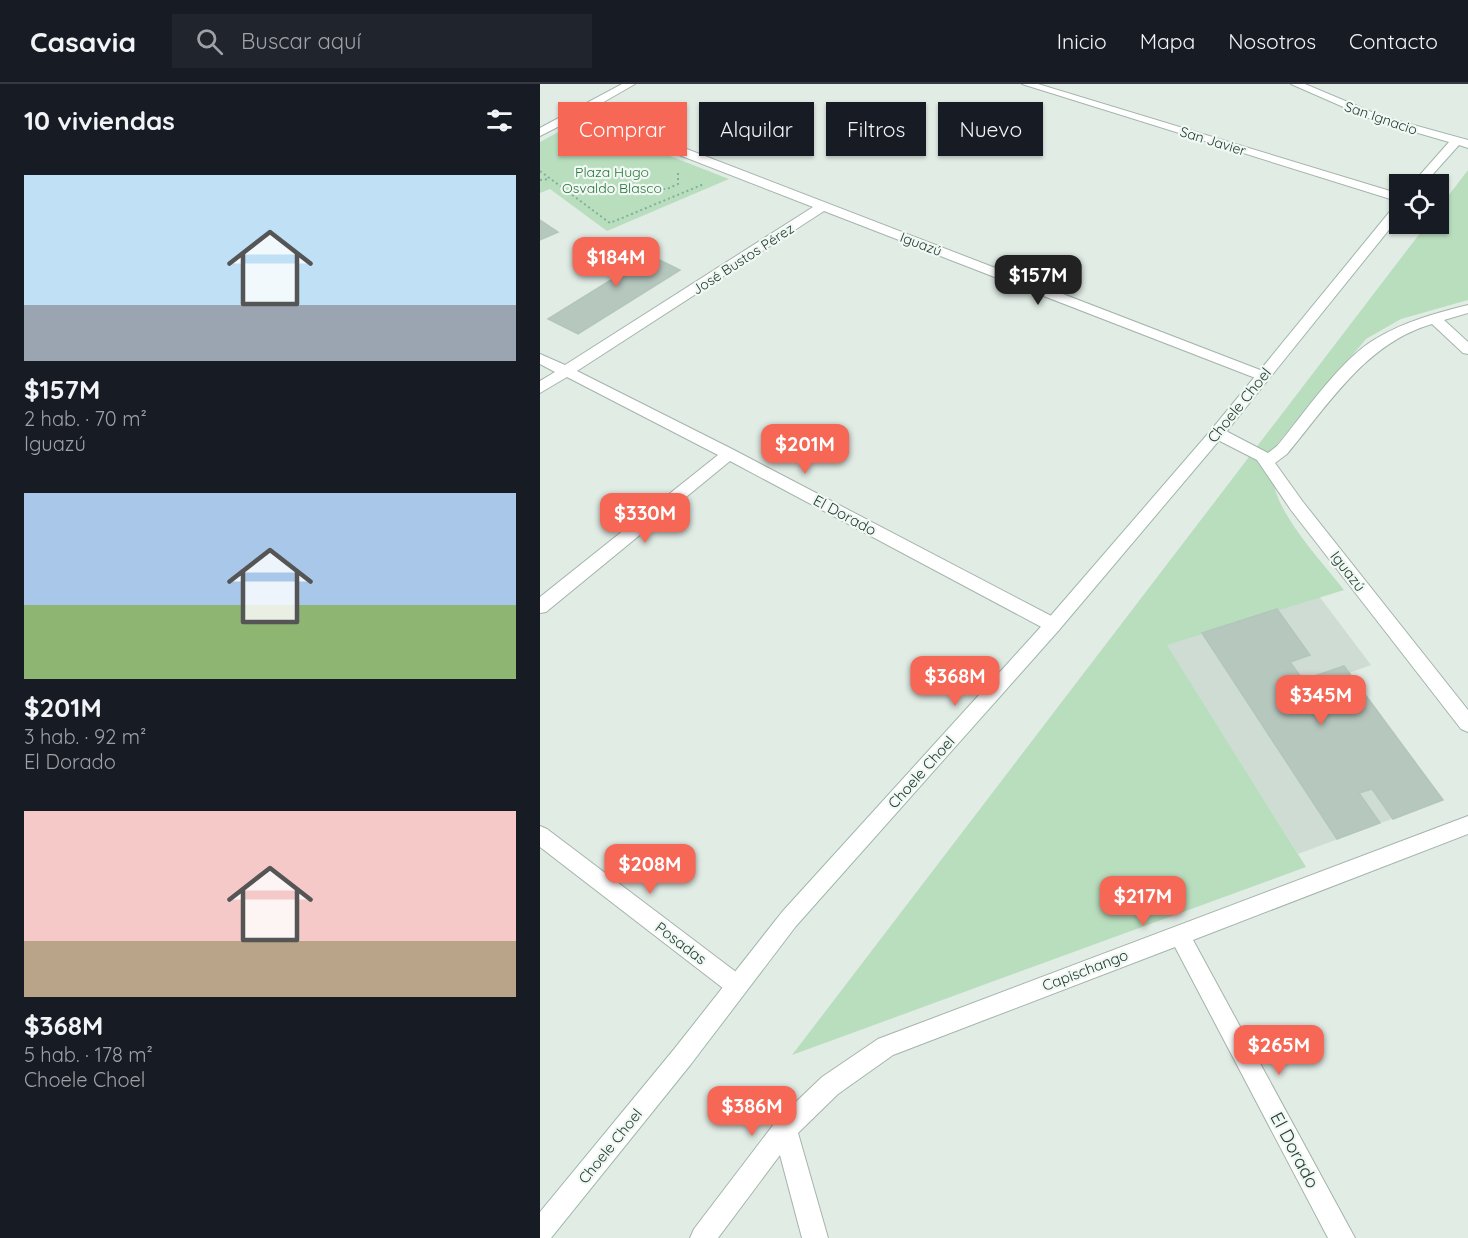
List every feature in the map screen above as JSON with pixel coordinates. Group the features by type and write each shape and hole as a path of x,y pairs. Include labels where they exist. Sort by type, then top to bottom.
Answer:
{"street":[{"path":"597,102 630,84"},
{"name":"San Javier","path":"1026,84 1389,195"},
{"name":"San Ignacio","path":"1296,84 1377,118 1462,143"},
{"path":"540,133 558,123"},
{"path":"1429,174 1462,143"},
{"name":"Iguazú","path":"687,154 1263,376"},
{"name":"José Bustos Pérez","path":"540,388 823,206"},
{"name":"Choele Choel","path":"540,1232 683,1056 789,919 1053,625 1217,433 1389,221"},
{"path":"1267,462 1282,450 1364,354 1398,332 1434,318 1468,309"},
{"path":"1434,318 1468,350"},
{"name":"El Dorado","path":"540,358 729,454 1053,625"},
{"name":"Iguazú","path":"1217,433 1257,452 1267,462 1297,506 1468,724"},
{"path":"540,607 729,454"},
{"name":"Capischango","path":"785,1128 842,1074 879,1051 910,1036 1468,825"},
{"name":"Posadas","path":"540,835 736,985"},
{"name":"El Dorado","path":"1179,934 1342,1238"},
{"path":"703,1238 785,1128"},
{"path":"785,1128 815,1238"}],"path":[{"path":"567,191 667,189 676,186 680,181 677,167"},
{"path":"540,171 610,223 713,181"},
{"path":"540,180 550,178"}],"shaded area":[{"path":"1319,596 1371,665 1349,673 1443,800 1298,854 1166,644"}],"green space":[{"name":"Plaza Hugo Osvaldo Blasco","path":"558,132 558,156 670,156 729,179 607,231 550,189 540,193 540,142"},
{"path":"1468,170 1468,300 1401,319 1366,339 1277,444 1273,455 1272,478 1277,496 1296,530 1344,590 1167,645 1306,867 792,1055 1419,234 1449,234 1449,195"}],"building":[{"path":"540,220 558,232 540,240"},
{"path":"625,243 680,270 578,334 548,319 624,272 599,259"},
{"path":"1277,609 1310,655 1290,662 1303,680 1344,666 1443,800 1393,819 1372,789 1359,793 1380,823 1337,839 1202,633"}]}
